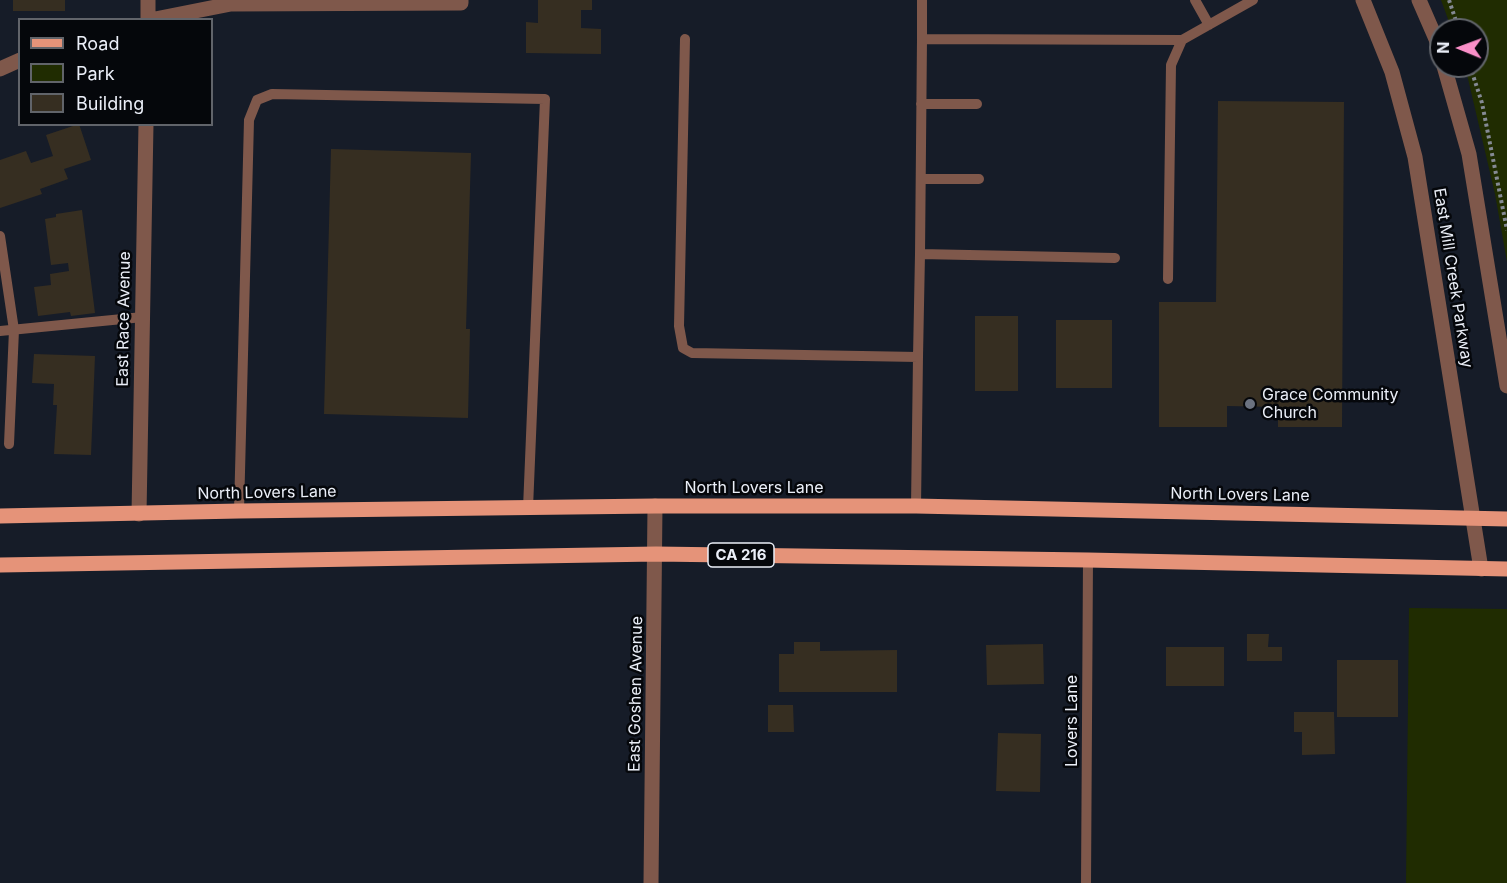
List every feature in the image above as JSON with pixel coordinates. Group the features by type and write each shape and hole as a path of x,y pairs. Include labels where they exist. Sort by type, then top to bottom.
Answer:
{"main road":[{"name":"North Lovers Lane","path":"0,516 656,506 916,506 1507,519"},
{"name":"CA 216","path":"0,565 656,554 1507,569"}],"street":[{"path":"148,0 149,18"},
{"name":"East Mill Creek Parkway","path":"1363,0 1392,72 1414,158 1481,569"},
{"path":"1419,0 1429,23"},
{"path":"159,18 231,4 461,2"},
{"path":"0,69 18,61"},
{"path":"1447,78 1468,154 1507,386"},
{"name":"East Race Avenue","path":"139,514 146,126"},
{"name":"East Goshen Avenue","path":"651,883 656,506"}],"lane":[{"path":"916,506 922,0"},
{"path":"1195,0 1209,25"},
{"path":"922,39 1182,40 1253,0"},
{"path":"685,39 679,326 682,348 692,353 918,357"},
{"path":"1168,279 1171,64 1182,40"},
{"path":"239,511 249,120 257,100 272,94 545,99 528,508"},
{"path":"921,104 977,105"},
{"path":"921,179 979,179"},
{"path":"0,236 14,330 9,444"},
{"path":"920,254 1114,258"},
{"path":"0,331 143,317"},
{"name":"Lovers Lane","path":"1086,883 1088,560"}],"path":[{"path":"1449,0 1455,18"}],"green space":[{"path":"1441,0 1507,0 1507,262 1495,194 1468,78 1489,78 1489,18 1448,18"},
{"path":"1409,608 1507,609 1507,883 1406,883"}],"building":[{"path":"13,0 65,0 65,11 13,11"},
{"path":"538,0 592,0 592,10 581,10 581,28 601,29 601,54 526,53 526,22 538,23"},
{"path":"1218,101 1344,102 1342,427 1278,427 1278,407 1227,406 1227,427 1159,427 1159,302 1216,302"},
{"path":"80,126 91,160 64,169 68,179 40,189 42,194 0,208 0,160 26,151 31,163 53,156 46,135"},
{"path":"331,149 471,153 466,329 470,329 468,418 324,414"},
{"path":"82,210 95,313 71,316 70,312 38,316 34,287 51,285 50,274 69,271 68,263 51,265 45,219 56,217 56,214"},
{"path":"975,316 1018,316 1018,391 975,391"},
{"path":"1056,320 1112,320 1112,388 1056,388"},
{"path":"34,354 95,356 91,455 54,454 57,405 53,405 54,384 32,383"},
{"path":"1247,634 1269,634 1268,647 1282,647 1282,661 1247,661"},
{"path":"794,642 820,642 820,651 897,650 897,692 779,692 779,654 794,654"},
{"path":"1043,644 1044,684 987,685 986,645"},
{"path":"1166,647 1224,647 1224,686 1166,686"},
{"path":"1337,660 1398,660 1398,717 1337,717"},
{"path":"768,705 793,705 794,732 768,732"},
{"path":"1294,712 1334,712 1335,754 1302,755 1302,732 1294,732"},
{"path":"998,733 1041,734 1040,792 996,791"}],"place":[{"name":"Grace Community Church","path":"1250,404"}]}
